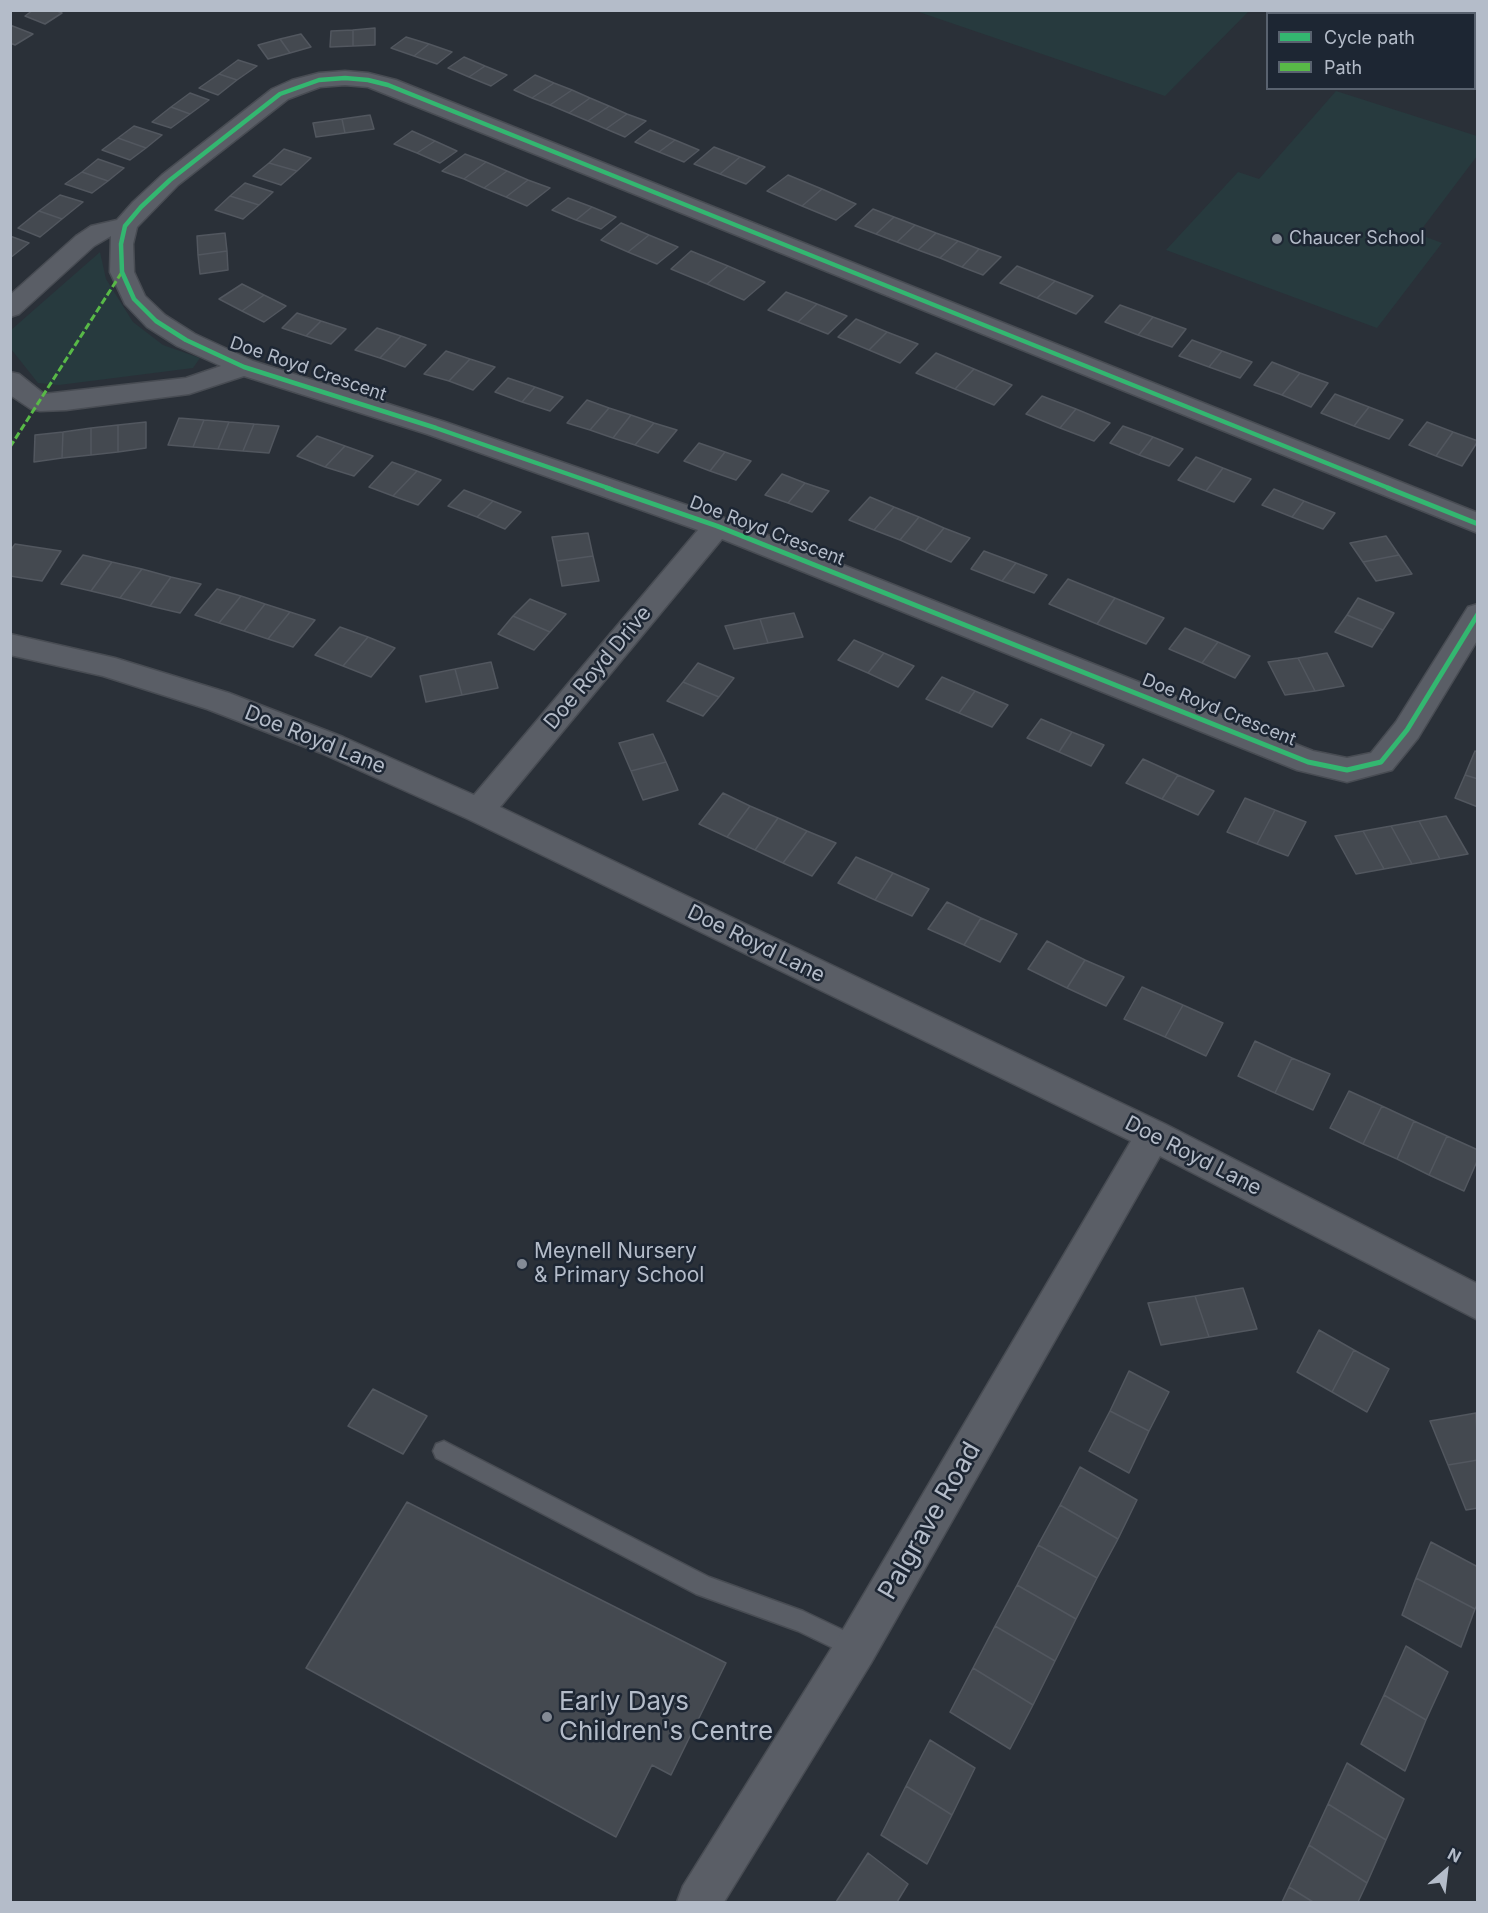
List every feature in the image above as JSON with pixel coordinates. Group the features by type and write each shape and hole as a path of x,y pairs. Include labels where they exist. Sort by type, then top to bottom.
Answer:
{"street":[{"path":"10,309 85,241 100,231 125,226 141,207 170,180 280,94 319,80 345,78 368,80 399,90 1478,524"},
{"name":"Doe Royd Crescent","path":"125,226 121,244 122,272 134,299 156,321 186,340 244,367 425,424 717,526 1308,762 1347,770 1381,762 1407,730 1478,614"},
{"name":"Doe Royd Crescent","path":"10,380 27,396 40,403 66,402 189,386 244,367"},
{"name":"Doe Royd Drive","path":"479,811 717,526"},
{"name":"Doe Royd Lane","path":"10,644 105,666 218,700 332,745 479,811 1154,1135 1478,1303"},
{"name":"Palgrave Road","path":"699,1902 856,1648 1154,1135"}],"lane":[{"path":"444,1451 704,1586 803,1622 856,1648"}],"green space":[{"path":"916,10 1249,11 1165,96"},
{"path":"1336,91 1477,136 1477,156 1418,234 1442,243 1377,328 1166,250 1238,172 1259,179"},
{"path":"100,252 106,279 133,322 163,345 200,358 193,368 59,385 38,383 11,349 11,330"}],"building":[{"path":"33,10 55,10 62,13 45,24 25,16"},
{"path":"10,25 33,34 15,45 10,43"},
{"path":"375,28 375,45 353,46 353,30"},
{"path":"353,30 353,46 330,47 331,31"},
{"path":"301,34 311,47 290,53 280,39"},
{"path":"406,37 429,44 414,56 391,48"},
{"path":"280,39 290,53 268,59 258,45"},
{"path":"429,44 452,52 437,64 414,56"},
{"path":"464,57 485,66 469,77 448,68"},
{"path":"238,60 257,66 237,80 219,74"},
{"path":"485,66 507,75 491,86 469,77"},
{"path":"219,74 237,80 218,95 199,88"},
{"path":"535,75 554,83 532,98 514,90"},
{"path":"554,83 572,90 550,105 532,98"},
{"path":"572,90 590,98 569,113 550,105"},
{"path":"190,93 209,100 190,114 171,107"},
{"path":"590,98 609,106 588,121 569,113"},
{"path":"609,106 627,114 606,129 588,121"},
{"path":"171,107 190,114 171,128 152,122"},
{"path":"627,114 646,121 625,137 606,129"},
{"path":"370,115 374,129 345,133 342,119"},
{"path":"342,119 345,133 316,137 313,123"},
{"path":"134,126 162,135 146,148 118,138"},
{"path":"650,130 675,140 659,152 635,142"},
{"path":"412,131 435,141 417,153 394,144"},
{"path":"118,138 146,148 130,160 102,150"},
{"path":"675,140 699,150 684,162 659,152"},
{"path":"435,141 457,151 440,163 417,153"},
{"path":"714,147 740,157 720,174 694,164"},
{"path":"284,149 311,158 297,171 269,163"},
{"path":"465,154 486,162 464,179 442,171"},
{"path":"740,157 765,167 746,184 720,174"},
{"path":"98,159 124,168 108,181 82,172"},
{"path":"486,162 507,171 484,188 464,179"},
{"path":"269,163 297,171 281,185 253,176"},
{"path":"507,171 528,180 506,197 484,188"},
{"path":"82,172 108,181 92,193 65,184"},
{"path":"788,175 822,189 802,206 767,191"},
{"path":"528,180 550,188 527,206 506,197"},
{"path":"245,183 273,192 259,205 230,196"},
{"path":"822,189 856,204 836,220 802,206"},
{"path":"60,195 83,202 62,219 39,211"},
{"path":"230,196 259,205 243,219 215,210"},
{"path":"568,198 592,207 576,220 552,210"},
{"path":"592,207 616,217 601,229 576,220"},
{"path":"873,209 894,217 876,234 855,226"},
{"path":"39,211 62,219 40,237 18,228"},
{"path":"894,217 915,225 897,242 876,234"},
{"path":"621,223 649,235 628,252 601,240"},
{"path":"915,225 936,233 918,250 897,242"},
{"path":"225,233 227,251 198,255 197,236"},
{"path":"936,233 958,241 940,258 918,250"},
{"path":"649,235 678,247 657,264 628,252"},
{"path":"10,236 29,243 10,258"},
{"path":"958,241 979,249 962,267 940,258"},
{"path":"979,249 1001,257 983,275 962,267"},
{"path":"227,251 228,270 200,274 198,255"},
{"path":"691,251 728,266 707,284 671,269"},
{"path":"728,266 765,282 744,300 707,284"},
{"path":"1017,266 1055,281 1037,298 1000,283"},
{"path":"1055,281 1093,296 1076,314 1037,298"},
{"path":"242,284 264,295 242,311 219,299"},
{"path":"786,292 817,304 798,322 768,310"},
{"path":"264,295 286,306 264,322 242,311"},
{"path":"817,304 847,316 828,334 798,322"},
{"path":"1120,305 1153,317 1138,335 1105,322"},
{"path":"297,313 321,321 306,336 282,328"},
{"path":"1153,317 1186,329 1172,347 1138,335"},
{"path":"856,319 887,332 869,350 838,337"},
{"path":"321,321 346,329 331,344 306,336"},
{"path":"377,328 401,336 380,358 355,350"},
{"path":"887,332 918,344 900,363 869,350"},
{"path":"401,336 426,345 405,367 380,358"},
{"path":"1192,340 1222,351 1209,367 1179,356"},
{"path":"446,351 470,359 449,381 424,374"},
{"path":"1222,351 1252,362 1240,378 1209,367"},
{"path":"936,353 974,369 955,389 916,373"},
{"path":"470,359 495,367 473,390 449,381"},
{"path":"1272,362 1300,373 1282,395 1254,385"},
{"path":"974,369 1012,385 994,405 955,389"},
{"path":"1300,373 1328,383 1311,407 1282,395"},
{"path":"508,378 535,387 522,402 495,392"},
{"path":"535,387 563,397 550,411 522,402"},
{"path":"1335,394 1369,407 1354,426 1321,413"},
{"path":"1042,396 1076,409 1060,428 1026,414"},
{"path":"587,400 609,408 590,430 567,423"},
{"path":"1369,407 1403,420 1389,439 1354,426"},
{"path":"609,408 631,415 613,438 590,430"},
{"path":"1076,409 1110,423 1094,441 1060,428"},
{"path":"631,415 654,423 635,445 613,438"},
{"path":"179,418 204,420 193,447 168,445"},
{"path":"204,420 229,422 218,449 193,447"},
{"path":"146,422 146,448 118,452 118,425"},
{"path":"229,422 254,424 243,451 218,449"},
{"path":"1427,422 1453,432 1436,456 1409,445"},
{"path":"654,423 677,430 658,453 635,445"},
{"path":"254,424 279,426 269,453 243,451"},
{"path":"118,425 118,452 91,455 91,428"},
{"path":"1123,426 1153,437 1139,455 1110,443"},
{"path":"91,428 91,455 62,458 63,432"},
{"path":"63,432 62,458 34,462 35,435"},
{"path":"1453,432 1478,441 1462,466 1436,456"},
{"path":"317,436 345,446 325,467 297,456"},
{"path":"1153,437 1183,449 1169,466 1139,455"},
{"path":"699,443 725,452 710,471 684,461"},
{"path":"345,446 373,456 354,476 325,467"},
{"path":"725,452 751,461 736,480 710,471"},
{"path":"1196,457 1223,468 1206,491 1178,480"},
{"path":"392,462 417,471 393,496 369,487"},
{"path":"1223,468 1251,479 1234,502 1206,491"},
{"path":"417,471 441,480 418,505 393,496"},
{"path":"782,474 805,483 788,503 765,495"},
{"path":"805,483 829,491 812,512 788,503"},
{"path":"1274,489 1304,501 1292,517 1262,505"},
{"path":"464,490 493,501 477,517 448,506"},
{"path":"870,497 894,507 874,530 849,520"},
{"path":"493,501 521,512 505,529 477,517"},
{"path":"1304,501 1335,513 1323,529 1292,517"},
{"path":"894,507 919,517 900,540 874,530"},
{"path":"919,517 944,528 925,551 900,540"},
{"path":"944,528 970,538 951,562 925,551"},
{"path":"588,533 593,556 557,561 552,537"},
{"path":"1386,536 1399,555 1363,562 1350,543"},
{"path":"15,544 61,551 42,581 10,576 10,551"},
{"path":"984,551 1016,563 1002,581 971,569"},
{"path":"83,555 112,562 91,591 61,584"},
{"path":"1399,555 1412,574 1376,581 1363,562"},
{"path":"593,556 599,581 562,586 557,561"},
{"path":"112,562 142,569 120,598 91,591"},
{"path":"1016,563 1047,575 1034,593 1002,581"},
{"path":"142,569 171,577 150,606 120,598"},
{"path":"171,577 201,584 180,613 150,606"},
{"path":"1068,579 1115,598 1097,624 1049,604"},
{"path":"217,589 241,596 219,623 195,615"},
{"path":"241,596 265,604 244,631 219,623"},
{"path":"1115,598 1164,618 1146,644 1097,624"},
{"path":"1358,598 1394,613 1383,630 1347,615"},
{"path":"530,599 566,614 550,632 513,616"},
{"path":"265,604 290,612 268,639 244,631"},
{"path":"290,612 315,620 293,647 268,639"},
{"path":"794,613 803,637 768,643 760,619"},
{"path":"1347,615 1383,630 1372,647 1335,632"},
{"path":"513,616 550,632 534,650 498,634"},
{"path":"760,619 768,643 734,649 725,626"},
{"path":"340,627 368,637 343,666 315,655"},
{"path":"1185,628 1218,642 1202,663 1169,649"},
{"path":"368,637 395,648 371,677 343,666"},
{"path":"854,640 884,653 868,673 838,660"},
{"path":"1218,642 1250,656 1235,678 1202,663"},
{"path":"884,653 914,666 898,687 868,673"},
{"path":"1327,653 1344,686 1315,691 1298,658"},
{"path":"1298,658 1315,691 1285,695 1268,662"},
{"path":"491,662 498,688 462,695 455,669"},
{"path":"698,663 734,678 719,697 683,682"},
{"path":"455,669 462,695 426,702 420,676"},
{"path":"942,677 975,691 959,713 926,699"},
{"path":"683,682 719,697 703,716 667,701"},
{"path":"975,691 1008,705 992,727 959,713"},
{"path":"1041,719 1072,732 1059,752 1027,738"},
{"path":"1072,732 1104,745 1091,766 1059,752"},
{"path":"653,734 666,762 631,771 619,743"},
{"path":"1475,751 1478,752 1478,779 1465,775"},
{"path":"1143,759 1178,775 1162,799 1126,783"},
{"path":"666,762 678,790 643,800 631,771"},
{"path":"1178,775 1214,791 1198,815 1162,799"},
{"path":"1465,775 1478,779 1478,807 1455,798"},
{"path":"723,793 750,806 727,837 699,824"},
{"path":"1245,798 1275,810 1257,844 1227,832"},
{"path":"750,806 778,818 755,850 727,837"},
{"path":"1275,810 1306,822 1288,856 1257,844"},
{"path":"1446,816 1468,854 1440,859 1419,821"},
{"path":"778,818 807,831 783,863 755,850"},
{"path":"1419,821 1440,859 1412,864 1391,826"},
{"path":"1391,826 1412,864 1384,869 1363,831"},
{"path":"807,831 836,843 812,876 783,863"},
{"path":"1363,831 1384,869 1356,874 1335,836"},
{"path":"856,857 893,873 875,900 838,883"},
{"path":"893,873 929,889 912,916 875,900"},
{"path":"947,902 981,918 964,945 928,929"},
{"path":"981,918 1017,934 1000,962 964,945"},
{"path":"1047,941 1085,960 1067,988 1028,969"},
{"path":"1085,960 1124,977 1106,1006 1067,988"},
{"path":"1142,987 1183,1005 1165,1037 1124,1019"},
{"path":"1183,1005 1223,1023 1206,1056 1165,1037"},
{"path":"1255,1041 1292,1058 1275,1093 1238,1076"},
{"path":"1292,1058 1330,1074 1313,1110 1275,1093"},
{"path":"1349,1091 1382,1106 1363,1144 1330,1128"},
{"path":"1382,1106 1414,1121 1397,1159 1363,1144"},
{"path":"1414,1121 1447,1136 1429,1175 1397,1159"},
{"path":"1447,1136 1478,1150 1478,1159 1464,1191 1429,1175"},
{"path":"1243,1288 1257,1329 1209,1337 1195,1296"},
{"path":"1195,1296 1209,1337 1161,1345 1148,1303"},
{"path":"1319,1330 1354,1350 1332,1392 1297,1372"},
{"path":"1354,1350 1389,1369 1367,1412 1332,1392"},
{"path":"1129,1371 1169,1392 1149,1431 1110,1411"},
{"path":"373,1389 427,1416 403,1454 348,1426"},
{"path":"1110,1411 1149,1431 1129,1473 1089,1451"},
{"path":"1476,1413 1478,1460 1448,1465 1430,1421"},
{"path":"1478,1460 1478,1508 1466,1510 1448,1465"},
{"path":"1080,1467 1137,1500 1118,1539 1060,1505"},
{"name":"Early Days Children's Centre","path":"407,1502 726,1663 671,1775 652,1765 616,1837 306,1668"},
{"path":"1060,1505 1118,1539 1097,1578 1038,1545"},
{"path":"1431,1542 1478,1567 1478,1603 1475,1609 1416,1578"},
{"path":"1038,1545 1097,1578 1076,1619 1017,1585"},
{"path":"1416,1578 1475,1609 1461,1647 1402,1615"},
{"path":"1017,1585 1076,1619 1055,1661 995,1626"},
{"path":"995,1626 1055,1661 1033,1705 973,1668"},
{"path":"1406,1646 1448,1672 1426,1720 1384,1695"},
{"path":"973,1668 1033,1705 1010,1749 950,1712"},
{"path":"1384,1695 1426,1720 1405,1771 1361,1744"},
{"path":"930,1740 975,1768 952,1815 906,1786"},
{"path":"1347,1763 1404,1799 1386,1840 1328,1804"},
{"path":"906,1786 952,1815 927,1864 881,1835"},
{"path":"1328,1804 1386,1840 1367,1883 1309,1845"},
{"path":"1309,1845 1367,1883 1358,1902 1313,1902 1289,1887"},
{"path":"868,1853 908,1884 897,1902 836,1902"},
{"path":"1289,1887 1313,1902 1282,1902"}],"marked path":[{"path":"10,447 122,272"}],"cycle path":[{"path":"1478,524 388,85 368,80 345,78 319,80 280,94 170,180 141,207 125,226 121,244 122,272 134,299 156,321 186,340 244,367 436,428 717,526 1308,762 1347,770 1381,762 1407,730 1478,614"}],"place":[{"name":"Chaucer School","path":"1277,239"},
{"name":"Meynell Nursery & Primary School","path":"522,1264"},
{"name":"Early Days Children's Centre","path":"547,1717"}]}
